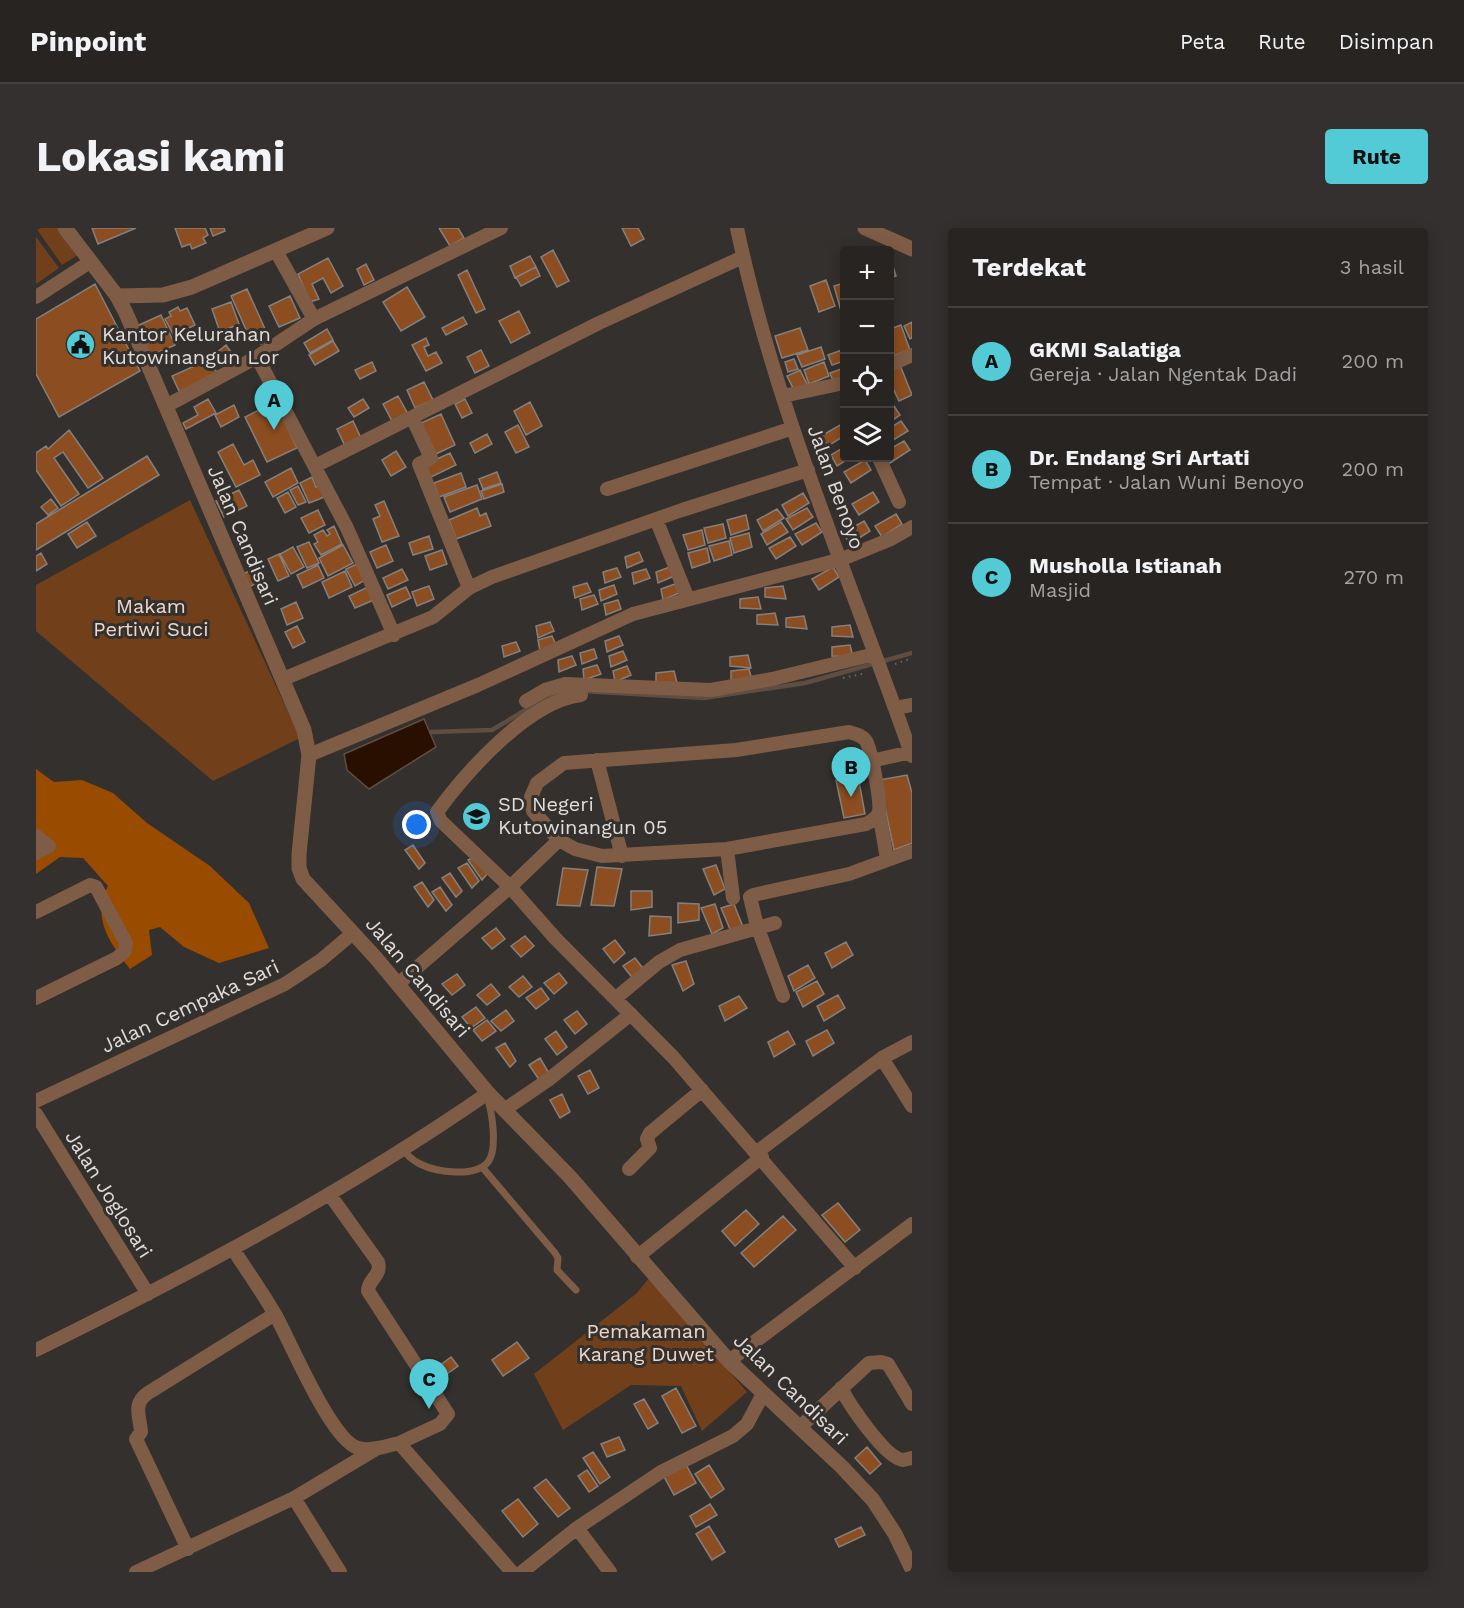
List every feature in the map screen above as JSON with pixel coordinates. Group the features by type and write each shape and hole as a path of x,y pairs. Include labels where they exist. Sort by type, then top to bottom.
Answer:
{"street":[{"name":"Jalan Candisari","path":"65,228 117,296 304,730 309,755 299,868 303,879 398,984 487,1094 570,1177 729,1362 873,1500 912,1569"},
{"path":"117,296 163,295 177,291 327,228"},
{"path":"166,406 257,357 314,319 487,231 501,228"},
{"name":"Jalan Benoyo","path":"736,228 793,428 911,754"},
{"path":"865,228 912,249"},
{"path":"276,251 314,319"},
{"path":"317,465 599,323 743,257"},
{"path":"36,297 90,262"},
{"path":"894,363 912,355"},
{"path":"257,357 317,465 383,606 394,635"},
{"path":"783,396 840,384"},
{"path":"412,417 431,458 419,464 469,588"},
{"path":"607,489 793,428"},
{"path":"881,462 899,502"},
{"path":"283,679 433,617 469,588 492,577 656,519 808,470"},
{"path":"656,519 688,599"},
{"path":"309,755 478,685 633,614 842,560 876,546 912,527"},
{"path":"855,1268 702,1090 632,1014 555,938 510,887 441,821 437,813 492,747 565,684 711,690 877,660"},
{"path":"526,701 552,695 581,695"},
{"path":"895,708 912,705"},
{"path":"879,812 866,824 727,849 602,856 559,840 533,811 531,797 537,783 564,764 736,750 849,732 865,739 871,761 887,859"},
{"path":"871,761 911,754"},
{"path":"597,760 622,856"},
{"path":"36,836 49,846 36,853"},
{"path":"398,984 510,887 559,840"},
{"path":"727,849 733,898"},
{"path":"783,996 757,926 750,897 754,893 813,884 849,874 912,851"},
{"path":"36,912 90,885 96,886 126,943 125,951 117,958 36,998"},
{"path":"616,998 658,962 680,950 775,922"},
{"name":"Jalan Cempaka Sari","path":"36,1101 285,984 321,960 353,933"},
{"path":"504,1110 548,1080 632,1014"},
{"path":"637,1257 759,1155 882,1058 912,1042"},
{"path":"882,1058 912,1106"},
{"path":"629,1169 650,1148 646,1139 650,1133 702,1090"},
{"path":"36,1350 233,1250 330,1195 487,1094"},
{"name":"Jalan Joglosari","path":"36,1114 148,1294"},
{"path":"233,1250 275,1314 330,1421 344,1440 358,1448 378,1448 399,1443 435,1427 447,1419 448,1414 368,1291 368,1286 378,1275 378,1262 330,1195"},
{"path":"729,1362 912,1224"},
{"path":"188,1549 136,1439 141,1432 137,1413 139,1402 148,1393 275,1314"},
{"path":"800,1428 869,1363 881,1362 895,1372 912,1404"},
{"path":"841,1388 881,1443 895,1457 903,1460 912,1458"},
{"path":"522,1572 577,1528 681,1459 733,1436 747,1424 763,1394"},
{"path":"399,1443 512,1572"},
{"path":"136,1572 294,1498 378,1448"},
{"path":"294,1498 340,1572"},
{"path":"577,1528 610,1572"}],"lane":[{"path":"402,1149 410,1158 432,1168 463,1171 482,1167 490,1158 493,1129 487,1094"},
{"path":"482,1167 555,1253 558,1258 557,1270 576,1290"}],"green space":[{"path":"36,228 63,228 81,253 62,265"},
{"path":"36,237 59,268 36,284"},
{"name":"Makam Pertiwi Suci","path":"190,500 300,738 213,781 36,631 36,585"},
{"name":"Pemakaman Karang Duwet","path":"649,1278 747,1392 702,1431 681,1386 631,1385 563,1430 534,1374 637,1293"}],"shaded area":[{"path":"424,719 436,747 369,789 347,770 344,754"},
{"path":"36,769 54,782 82,780 113,793 147,823 210,866 249,903 269,948 219,963 184,947 160,927 149,930 152,955 130,969 110,940 102,919 103,898 108,886 83,858 60,857 36,874"}],"building":[{"path":"92,228 136,228 98,244"},
{"path":"175,228 205,228 208,235 203,238 206,243 192,249 190,244 182,247"},
{"path":"210,228 224,228 225,231 213,236"},
{"path":"439,228 458,228 464,238 450,246"},
{"path":"622,228 638,228 644,239 631,246"},
{"path":"553,250 569,281 557,287 541,257"},
{"path":"530,256 536,267 515,278 510,266"},
{"path":"328,258 343,286 331,293 323,278 312,284 319,299 310,302 298,274"},
{"path":"366,264 374,280 364,285 357,269"},
{"path":"536,267 540,276 521,286 516,277"},
{"path":"467,270 485,309 476,313 458,275"},
{"path":"826,280 835,306 819,312 810,286"},
{"name":"Kantor Kelurahan Kutowinangun Lor","path":"95,284 140,371 59,417 36,374 36,319"},
{"path":"840,284 840,307 834,286"},
{"path":"407,287 425,317 401,331 383,302"},
{"path":"247,289 270,340 261,344 255,331 248,334 231,296"},
{"path":"290,296 300,318 279,327 269,306"},
{"path":"231,302 239,324 220,332 212,309"},
{"path":"178,307 180,311 187,308 195,325 174,336 165,319 171,316 169,312"},
{"path":"519,311 530,333 511,343 499,321"},
{"path":"161,315 175,345 150,356 137,326"},
{"path":"463,317 467,324 446,335 442,328"},
{"path":"912,322 912,338 910,339 904,326"},
{"path":"901,325 910,350 894,356 894,354 894,328"},
{"path":"800,328 808,350 782,358 775,336"},
{"path":"327,329 333,340 310,353 304,343"},
{"path":"426,338 429,345 424,347 428,356 436,352 442,363 426,371 412,345"},
{"path":"333,341 339,351 315,365 309,355"},
{"path":"226,345 238,362 228,370 216,353"},
{"path":"821,347 825,359 802,367 797,355"},
{"path":"481,350 489,366 475,373 467,357"},
{"path":"840,351 840,362 832,365 828,355"},
{"path":"210,359 219,377 181,395 172,376"},
{"path":"794,359 798,369 788,372 785,362"},
{"path":"372,362 376,371 360,379 355,370"},
{"path":"824,362 829,376 809,384 804,370"},
{"path":"900,365 912,395 899,401 894,390 894,367"},
{"path":"840,369 840,378 833,381 830,373"},
{"path":"800,370 808,386 795,392 787,376"},
{"path":"424,382 433,400 415,408 407,390"},
{"path":"398,396 408,414 393,423 383,404"},
{"path":"208,399 216,413 186,429 183,423 198,415 194,407"},
{"path":"363,399 369,408 354,417 348,408"},
{"path":"465,399 472,413 462,418 455,404"},
{"path":"275,402 297,448 267,462 245,417"},
{"path":"530,402 542,426 526,435 514,411"},
{"path":"234,405 239,417 221,427 215,415"},
{"path":"894,406 900,415 894,419"},
{"path":"441,414 455,445 436,454 421,423"},
{"path":"353,421 361,438 345,446 337,429"},
{"path":"901,421 908,431 894,440 894,425"},
{"path":"518,425 529,447 516,453 505,432"},
{"path":"840,425 840,438 828,446 821,436"},
{"path":"69,430 103,478 88,488 63,452 54,458 79,494 61,506 36,470 36,453 46,446 48,449"},
{"path":"487,434 492,444 475,453 470,443"},
{"path":"904,441 910,450 894,460 894,447"},
{"path":"233,444 244,465 253,460 260,475 236,487 218,452"},
{"path":"840,449 840,462 844,462 837,466 831,455"},
{"path":"396,451 406,467 391,476 382,460"},
{"path":"450,453 456,465 429,478 424,465"},
{"path":"147,456 159,475 36,550 36,524"},
{"path":"862,462 866,462 871,470 851,483 844,472"},
{"path":"291,468 298,483 273,497 265,482"},
{"path":"497,472 501,483 483,489 479,479"},
{"path":"461,473 466,487 439,497 434,483"},
{"path":"312,477 316,487 323,484 327,496 309,503 300,483"},
{"path":"502,484 504,492 484,499 481,491"},
{"path":"477,485 482,499 450,512 444,497"},
{"path":"298,486 306,502 298,505 290,490"},
{"path":"239,490 247,506 224,517 216,501"},
{"path":"288,492 296,507 285,513 277,498"},
{"path":"873,492 879,502 859,515 852,504"},
{"path":"803,493 809,503 788,516 782,505"},
{"path":"51,499 58,508 48,515 41,507"},
{"path":"384,501 399,536 382,542 373,519 380,516 375,505"},
{"path":"477,508 480,516 486,513 491,526 456,539 449,520"},
{"path":"807,508 813,517 793,530 786,519"},
{"path":"777,509 784,518 763,531 757,520"},
{"path":"318,510 325,525 309,533 301,518"},
{"path":"896,514 902,524 882,537 875,526"},
{"path":"746,515 749,529 731,535 727,520"},
{"path":"864,521 870,531 850,544 843,533"},
{"path":"87,522 96,536 77,548 68,534"},
{"path":"781,522 788,532 767,545 761,534"},
{"path":"816,523 822,532 802,545 795,534"},
{"path":"723,524 726,538 708,543 704,528"},
{"path":"334,526 342,544 321,555 314,544 318,542 314,535 323,530 327,536 330,534 327,530"},
{"path":"702,530 705,545 688,550 683,535"},
{"path":"749,533 752,547 734,553 730,538"},
{"path":"429,536 433,549 413,555 409,543"},
{"path":"790,537 796,546 776,559 769,548"},
{"path":"729,541 732,555 714,561 709,546"},
{"path":"309,542 319,563 307,568 297,547"},
{"path":"343,545 353,563 328,576 319,558"},
{"path":"386,545 393,561 377,568 370,552"},
{"path":"293,547 304,567 291,574 280,554"},
{"path":"707,548 710,562 692,568 688,553"},
{"path":"442,550 447,564 430,570 425,556"},
{"path":"639,552 643,561 627,568 625,557"},
{"path":"41,553 47,564 36,571 36,556"},
{"path":"279,554 289,576 278,581 268,559"},
{"path":"359,563 367,579 355,586 346,569"},
{"path":"318,565 324,578 303,588 297,575"},
{"path":"670,567 674,576 658,583 656,572"},
{"path":"833,567 839,577 819,590 812,579"},
{"path":"255,568 261,581 249,587 243,574"},
{"path":"617,568 621,577 605,583 603,572"},
{"path":"402,569 408,580 388,589 383,578"},
{"path":"646,569 650,578 634,584 632,573"},
{"path":"345,571 352,587 329,598 322,582"},
{"path":"587,583 591,592 575,598 573,587"},
{"path":"675,584 679,593 663,600 661,589"},
{"path":"614,585 617,594 601,601 599,590"},
{"path":"370,586 376,599 355,608 349,596"},
{"path":"429,586 434,599 417,606 412,592"},
{"path":"783,586 786,599 765,597 765,588"},
{"path":"406,587 411,598 392,607 387,595"},
{"path":"594,595 598,604 582,610 580,599"},
{"path":"758,597 761,609 740,608 740,599"},
{"path":"618,600 621,609 606,615 604,604"},
{"path":"296,602 303,618 287,625 281,609"},
{"path":"775,613 778,625 757,624 757,615"},
{"path":"804,616 807,629 786,627 786,618"},
{"path":"550,622 554,631 538,638 536,626"},
{"path":"850,625 853,637 832,636 832,627"},
{"path":"297,626 305,642 293,648 285,632"},
{"path":"552,636 556,645 540,651 538,640"},
{"path":"619,636 623,645 607,652 605,641"},
{"path":"516,642 520,651 504,657 502,646"},
{"path":"850,645 853,657 832,656 832,647"},
{"path":"594,649 597,658 582,664 580,653"},
{"path":"623,651 627,660 611,667 609,656"},
{"path":"748,655 751,668 730,666 730,657"},
{"path":"572,656 576,665 559,672 558,660"},
{"path":"597,665 601,674 584,680 583,669"},
{"path":"627,666 631,675 615,682 613,671"},
{"path":"749,669 752,681 731,680 731,671"},
{"path":"674,671 677,683 656,682 656,673"},
{"path":"907,775 912,793 912,843 894,850 879,780"},
{"path":"858,776 865,814 844,818 836,780"},
{"path":"413,845 425,863 419,869 405,850"},
{"path":"476,856 488,873 482,880 468,860"},
{"path":"467,863 479,881 472,888 458,868"},
{"path":"716,865 725,889 714,895 703,869"},
{"path":"597,867 622,869 614,906 591,905"},
{"path":"563,868 588,870 580,906 557,905"},
{"path":"450,873 462,891 456,897 442,878"},
{"path":"422,882 434,900 428,907 414,887"},
{"path":"440,887 452,905 446,911 432,892"},
{"path":"631,891 652,891 652,907 631,910"},
{"path":"678,903 699,904 699,920 678,923"},
{"path":"715,904 723,928 712,934 701,908"},
{"path":"734,904 743,927 732,934 721,908"},
{"path":"650,916 671,917 671,933 649,936"},
{"path":"496,928 505,939 492,949 482,938"},
{"path":"525,936 534,946 521,957 511,946"},
{"path":"615,940 625,953 614,963 603,949"},
{"path":"846,942 853,955 832,968 825,953"},
{"path":"635,958 645,971 634,980 623,966"},
{"path":"686,961 694,984 683,991 672,965"},
{"path":"808,965 815,978 794,991 788,976"},
{"path":"559,973 567,983 554,994 544,983"},
{"path":"457,974 465,985 452,995 442,984"},
{"path":"523,976 532,987 519,997 509,987"},
{"path":"817,981 824,994 803,1007 796,992"},
{"path":"491,984 500,995 487,1005 477,995"},
{"path":"541,988 549,999 536,1009 526,998"},
{"path":"838,995 845,1008 824,1021 817,1006"},
{"path":"739,996 747,1008 725,1021 719,1006"},
{"path":"476,1007 485,1018 471,1028 462,1017"},
{"path":"506,1010 514,1021 501,1031 491,1021"},
{"path":"577,1011 587,1024 575,1034 564,1020"},
{"path":"487,1020 496,1031 482,1041 473,1030"},
{"path":"827,1030 834,1043 813,1056 806,1041"},
{"path":"556,1031 567,1047 557,1055 545,1039"},
{"path":"788,1031 795,1044 774,1057 768,1042"},
{"path":"505,1043 516,1061 510,1067 496,1048"},
{"path":"540,1058 550,1075 540,1081 529,1065"},
{"path":"590,1070 599,1088 588,1094 578,1076"},
{"path":"562,1094 570,1112 560,1118 550,1100"},
{"path":"838,1203 860,1230 845,1242 822,1215"},
{"path":"746,1210 759,1224 735,1246 722,1231"},
{"path":"783,1216 796,1230 754,1267 741,1253"},
{"path":"517,1342 529,1358 503,1376 492,1360"},
{"path":"451,1357 458,1366 437,1381 431,1372"},
{"path":"676,1388 696,1426 682,1433 662,1396"},
{"path":"644,1399 658,1423 648,1429 634,1404"},
{"path":"619,1437 625,1450 607,1457 601,1444"},
{"path":"867,1447 881,1464 870,1474 855,1458"},
{"path":"593,1452 610,1477 600,1484 583,1458"},
{"path":"684,1461 696,1483 674,1495 662,1473"},
{"path":"709,1465 724,1489 711,1498 695,1474"},
{"path":"587,1470 598,1486 589,1492 578,1476"},
{"path":"546,1479 570,1508 558,1517 534,1488"},
{"path":"518,1499 538,1524 523,1537 502,1511"},
{"path":"710,1504 717,1515 696,1527 690,1516"},
{"path":"709,1526 725,1552 712,1560 696,1534"},
{"path":"861,1527 865,1535 839,1547 835,1539"}],"waterway":[{"path":"582,691 704,698 805,683 912,653"},
{"path":"431,732 492,730 549,696 562,693"}],"place":[{"name":"Kantor Kelurahan Kutowinangun Lor","path":"81,345"},
{"name":"GKMI Salatiga","path":"274,430"},
{"name":"Dr. Endang Sri Artati","path":"851,797"},
{"name":"SD Negeri Kutowinangun 05","path":"477,816"},
{"name":"Musholla Istianah","path":"429,1409"}]}
